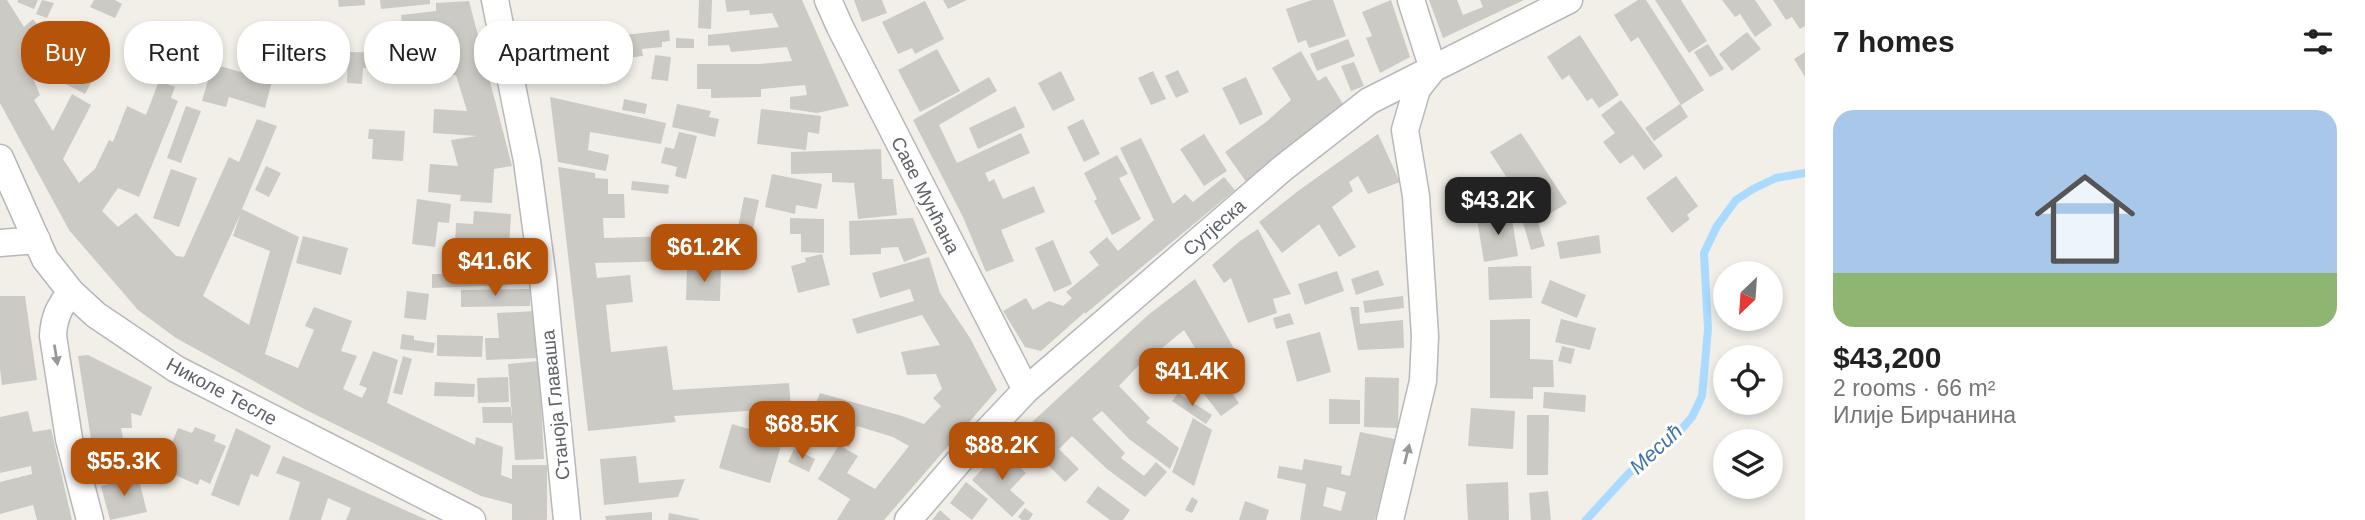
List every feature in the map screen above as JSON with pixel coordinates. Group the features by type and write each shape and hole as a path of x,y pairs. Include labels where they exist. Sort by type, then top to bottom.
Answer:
{"street":[{"name":"Станоја Главаша","path":"495,0 529,174 543,279 567,520"},
{"name":"Саве Мунћана","path":"828,0 1026,390"},
{"path":"1390,520 1423,381 1425,347 1416,196 1405,130 1417,89 1433,69 1411,0"},
{"name":"Сутјеска","path":"908,520 1026,390 1283,168 1369,101 1569,0"},
{"path":"1369,101 1387,110 1405,130"},
{"name":"Николе Тесле","path":"0,158 45,259 71,292 96,315 176,369 472,520"},
{"path":"0,243 37,240"},
{"path":"71,292 59,307 54,320 53,337 68,439 90,520"}],"building":[{"path":"0,0 7,0 21,22 21,84 36,84 40,95 34,100 53,131 72,94 91,105 63,159 79,183 95,169 109,140 113,142 127,106 146,115 158,84 175,87 171,98 178,101 139,197 118,188 102,211 118,227 136,213 176,256 184,257 229,157 239,162 257,119 277,126 242,209 299,237 265,354 298,368 314,330 305,326 314,307 352,321 341,351 357,356 343,389 362,398 367,388 359,385 373,351 398,360 387,403 475,445 476,437 503,447 501,475 512,479 512,465 547,465 547,520 512,520 512,504 481,496 306,410 176,338 138,310 69,230 0,103","holes":["240,215 233,236 270,251 249,325 203,296"]},
{"path":"38,0 34,9 17,2"},
{"path":"42,0 54,3 47,18 36,14"},
{"path":"94,0 115,0 122,4 115,18 90,7"},
{"path":"338,0 365,0 365,5 339,7"},
{"path":"380,0 430,0 430,4 381,9"},
{"path":"699,0 712,0 711,29 698,28"},
{"path":"725,0 802,0 849,106 817,113 790,109 790,97 807,95 805,85 761,89 761,97 711,98 711,89 697,89 697,64 792,61 787,47 731,52 729,45 708,46 708,35 779,27 772,13 750,15 749,10 727,12"},
{"path":"854,0 882,0 887,13 862,22"},
{"path":"943,0 967,0 948,9"},
{"path":"1312,0 1333,0 1346,36 1309,48 1306,40 1298,43 1286,9"},
{"path":"1391,0 1410,57 1380,73 1366,38 1372,36 1362,12"},
{"path":"1429,0 1457,0 1463,15 1483,7 1480,0 1524,0 1443,38"},
{"path":"1638,0 1646,0 1704,90 1681,105 1638,37 1631,42 1614,15"},
{"path":"1655,0 1681,0 1707,41 1689,53"},
{"path":"1722,0 1755,0 1772,25 1755,37 1740,14 1735,17"},
{"path":"1773,0 1805,0 1805,26 1800,29 1792,17 1786,20"},
{"path":"469,1 474,21 474,84 491,84 512,166 494,169 492,203 460,201 461,195 428,192 430,164 458,166 451,140 477,136 433,133 434,109 467,111 459,84 460,21 402,21 401,15 436,11 436,3"},
{"path":"925,1 944,39 915,54 912,48 898,54 882,22"},
{"path":"669,30 670,41 662,42 662,47 642,49 643,56 633,57 633,34"},
{"path":"1747,32 1761,49 1732,71 1719,54"},
{"path":"1580,35 1619,95 1599,108 1592,98 1587,101 1569,75 1562,80 1547,57"},
{"path":"676,38 694,39 694,48 676,48"},
{"path":"1348,39 1355,56 1317,71 1310,54"},
{"path":"1708,44 1724,69 1710,77 1694,52"},
{"path":"937,49 960,91 920,112 898,70"},
{"path":"1301,51 1318,81 1326,76 1343,104 1247,183 1225,152 1291,100 1272,68"},
{"path":"350,52 364,52 362,84 350,83"},
{"path":"1805,52 1805,77 1794,59"},
{"path":"655,55 671,57 668,81 651,79"},
{"path":"1354,62 1364,86 1351,91 1341,66"},
{"path":"223,67 237,71 237,84 271,84 265,108 229,97 226,107 202,101 207,84 223,84"},
{"path":"1178,70 1189,92 1176,98 1165,76"},
{"path":"1061,71 1075,100 1053,111 1038,83"},
{"path":"1153,71 1166,99 1151,105 1138,78"},
{"path":"989,77 997,91 939,125 957,163 1021,133 1030,153 985,173 989,182 994,179 1003,199 1034,186 1045,212 1001,230 1014,261 986,272 963,217 913,120"},
{"path":"1246,77 1263,114 1240,125 1222,88"},
{"path":"66,84 90,84 85,94"},
{"path":"550,97 666,123 661,144 590,132 588,150 609,155 606,171 558,162"},
{"path":"624,99 647,104 645,114 622,110"},
{"path":"1621,100 1663,156 1644,170 1633,155 1620,164 1603,142 1615,133 1601,115"},
{"path":"677,104 711,111 709,117 719,119 715,137 672,127"},
{"path":"1680,104 1688,117 1654,141 1645,128"},
{"path":"186,106 201,111 181,163 167,158"},
{"path":"1015,106 1025,127 978,149 969,128"},
{"path":"761,109 821,116 819,134 808,132 806,150 757,144"},
{"path":"1083,119 1100,154 1084,162 1067,127"},
{"path":"369,129 405,131 403,161 372,159 373,139 368,139"},
{"path":"679,132 697,136 686,179 675,176 677,167 661,163 665,147 674,149"},
{"path":"1521,133 1567,203 1548,215 1527,182 1515,190 1490,152"},
{"path":"1204,134 1227,171 1204,186 1180,149"},
{"path":"1378,134 1400,182 1368,194 1358,176 1349,182 1353,191 1332,207 1356,247 1339,257 1319,224 1282,253 1259,222"},
{"path":"1141,138 1173,204 1185,194 1193,202 1224,177 1235,190 1041,351 1025,347 1003,311 1026,298 1033,310 1049,301 1063,306 1072,298 1066,292 1099,265 1089,252 1107,237 1118,251 1154,220 1120,148"},
{"path":"881,149 882,179 893,179 897,215 858,219 854,183 832,182 832,173 791,174 791,152"},
{"path":"1117,155 1128,174 1119,178 1141,219 1112,235 1094,201 1097,199 1084,173"},
{"path":"266,166 281,173 269,197 255,190"},
{"path":"558,167 595,173 595,178 608,179 608,194 624,194 625,218 603,218 604,238 675,236 675,229 715,228 715,260 595,263 597,278 630,275 633,302 606,305 611,352 667,346 673,390 789,383 791,408 674,416 676,422 588,431"},
{"path":"171,169 197,178 179,227 153,218"},
{"path":"772,174 822,184 817,209 796,205 795,214 765,207"},
{"path":"1676,176 1698,206 1687,215 1690,219 1672,233 1646,198"},
{"path":"632,181 669,185 668,194 631,190"},
{"path":"1497,190 1500,209 1459,215 1457,196"},
{"path":"744,197 759,200 753,229 738,227"},
{"path":"417,199 451,204 449,223 438,222 435,247 412,244"},
{"path":"1532,201 1545,246 1531,250 1518,205"},
{"path":"474,211 511,214 509,248 455,244 456,223 473,224"},
{"path":"1511,213 1518,256 1484,262 1477,219"},
{"path":"790,218 824,219 824,253 801,252 801,234 790,234"},
{"path":"913,218 927,253 904,262 898,247 881,248 881,254 850,255 849,221"},
{"path":"1258,229 1291,294 1273,299 1277,313 1248,323 1231,278 1224,283 1212,265"},
{"path":"1599,235 1601,253 1560,259 1557,242"},
{"path":"303,236 348,248 341,275 296,263"},
{"path":"1053,240 1072,284 1054,292 1035,248"},
{"path":"822,254 830,285 798,293 791,266 806,262 805,258"},
{"path":"929,257 940,293 970,338 997,390 884,520 837,520 850,499 818,479 839,445 858,456 847,473 875,489 909,446 893,437 857,426 849,447 821,436 822,432 807,425 820,393 924,424 941,406 933,398 942,389 936,374 907,375 901,352 940,345 922,315 857,334 852,319 914,301 910,289 880,298 872,273"},
{"path":"527,262 528,284 432,288 432,274 445,274 445,265"},
{"path":"1531,266 1532,298 1489,300 1488,267"},
{"path":"687,267 721,268 720,301 686,300"},
{"path":"1378,270 1384,285 1356,295 1351,279"},
{"path":"1337,271 1344,291 1305,305 1298,284"},
{"path":"1195,279 1237,354 1216,366 1209,355 1202,359 1184,330 1156,353 1180,381 1167,392 1139,365 1119,386 1150,418 1146,422 1179,448 1170,469 1129,439 1102,411 1092,419 1125,453 1121,458 1144,476 1156,462 1167,472 1145,497 1107,469 1072,436 1059,449 1079,469 1065,482 1018,435 1148,315"},
{"path":"1550,280 1586,295 1577,318 1541,303"},
{"path":"530,289 530,306 461,307 461,290"},
{"path":"407,291 429,294 426,320 404,318"},
{"path":"0,296 25,296 37,380 2,385"},
{"path":"1403,296 1404,308 1365,313 1363,301"},
{"path":"1350,307 1359,307 1360,324 1403,320 1404,348 1358,350"},
{"path":"535,311 537,358 486,360 485,338 499,338 497,313"},
{"path":"1290,313 1294,324 1276,329 1273,318"},
{"path":"1530,319 1530,359 1553,360 1554,387 1533,387 1533,399 1490,398 1490,320"},
{"path":"1561,319 1596,328 1590,350 1555,342"},
{"path":"1320,332 1331,372 1297,382 1286,341"},
{"path":"402,334 414,336 414,340 435,343 433,353 400,349"},
{"path":"437,335 483,336 482,357 437,356"},
{"path":"1562,346 1575,349 1571,364 1558,361"},
{"path":"88,355 152,387 141,416 131,413 132,428 121,428 128,464 96,471 78,356"},
{"path":"403,356 412,359 402,395 393,393"},
{"path":"539,361 544,459 515,460 508,364"},
{"path":"508,377 509,402 478,403 477,378"},
{"path":"1365,377 1399,378 1398,428 1364,427"},
{"path":"1223,381 1239,403 1221,416 1204,394"},
{"path":"435,382 475,384 474,397 434,396"},
{"path":"1544,392 1586,395 1585,412 1543,408"},
{"path":"1178,393 1212,415 1206,424 1172,401"},
{"path":"1329,399 1360,400 1360,424 1329,424"},
{"path":"482,407 512,407 512,423 483,423"},
{"path":"1471,408 1515,411 1513,449 1468,446"},
{"path":"28,411 33,432 51,429 72,520 37,520 33,505 0,514 0,482 32,474 31,466 0,473 0,417"},
{"path":"1527,415 1549,415 1548,475 1527,475"},
{"path":"1193,418 1212,430 1194,486 1172,472"},
{"path":"732,424 783,439 770,483 719,468"},
{"path":"195,427 216,435 214,441 226,446 210,484 200,479 198,485 175,475 177,470 163,465 178,428 192,433"},
{"path":"236,428 271,446 258,477 251,474 239,506 211,495"},
{"path":"1360,432 1395,439 1375,520 1300,520 1306,484 1277,478 1279,466 1302,470 1304,459 1342,466 1341,474 1350,476","holes":["1327,487 1346,492 1341,511 1323,506"]},
{"path":"794,449 815,459 809,472 788,462"},
{"path":"1001,449 1026,473 1010,490 1025,503 1012,517 972,480"},
{"path":"283,456 427,520 346,520 351,508 328,498 321,520 289,520 300,482 276,473"},
{"path":"636,456 639,483 685,479 678,497 604,505 600,459"},
{"path":"138,476 147,512 110,520 101,486"},
{"path":"966,482 988,499 972,520 950,503"},
{"path":"1508,482 1509,520 1468,520 1466,484"},
{"path":"1098,486 1130,510 1123,520 1110,520 1086,502"},
{"path":"1548,491 1551,520 1531,520 1529,493"},
{"path":"1192,497 1198,501 1192,513 1185,510"},
{"path":"1245,501 1269,510 1266,520 1239,520"},
{"path":"1025,508 1033,514 1029,520 1018,517"},
{"path":"940,510 951,520 932,520"},
{"path":"652,512 652,520 606,520 605,516"},
{"path":"669,513 699,519 699,520 668,520"}],"waterway":[{"name":"Месић","path":"1586,520 1629,473 1680,431 1692,417 1702,396 1708,329 1704,253 1717,226 1736,200 1753,189 1776,178 1805,173"}]}
